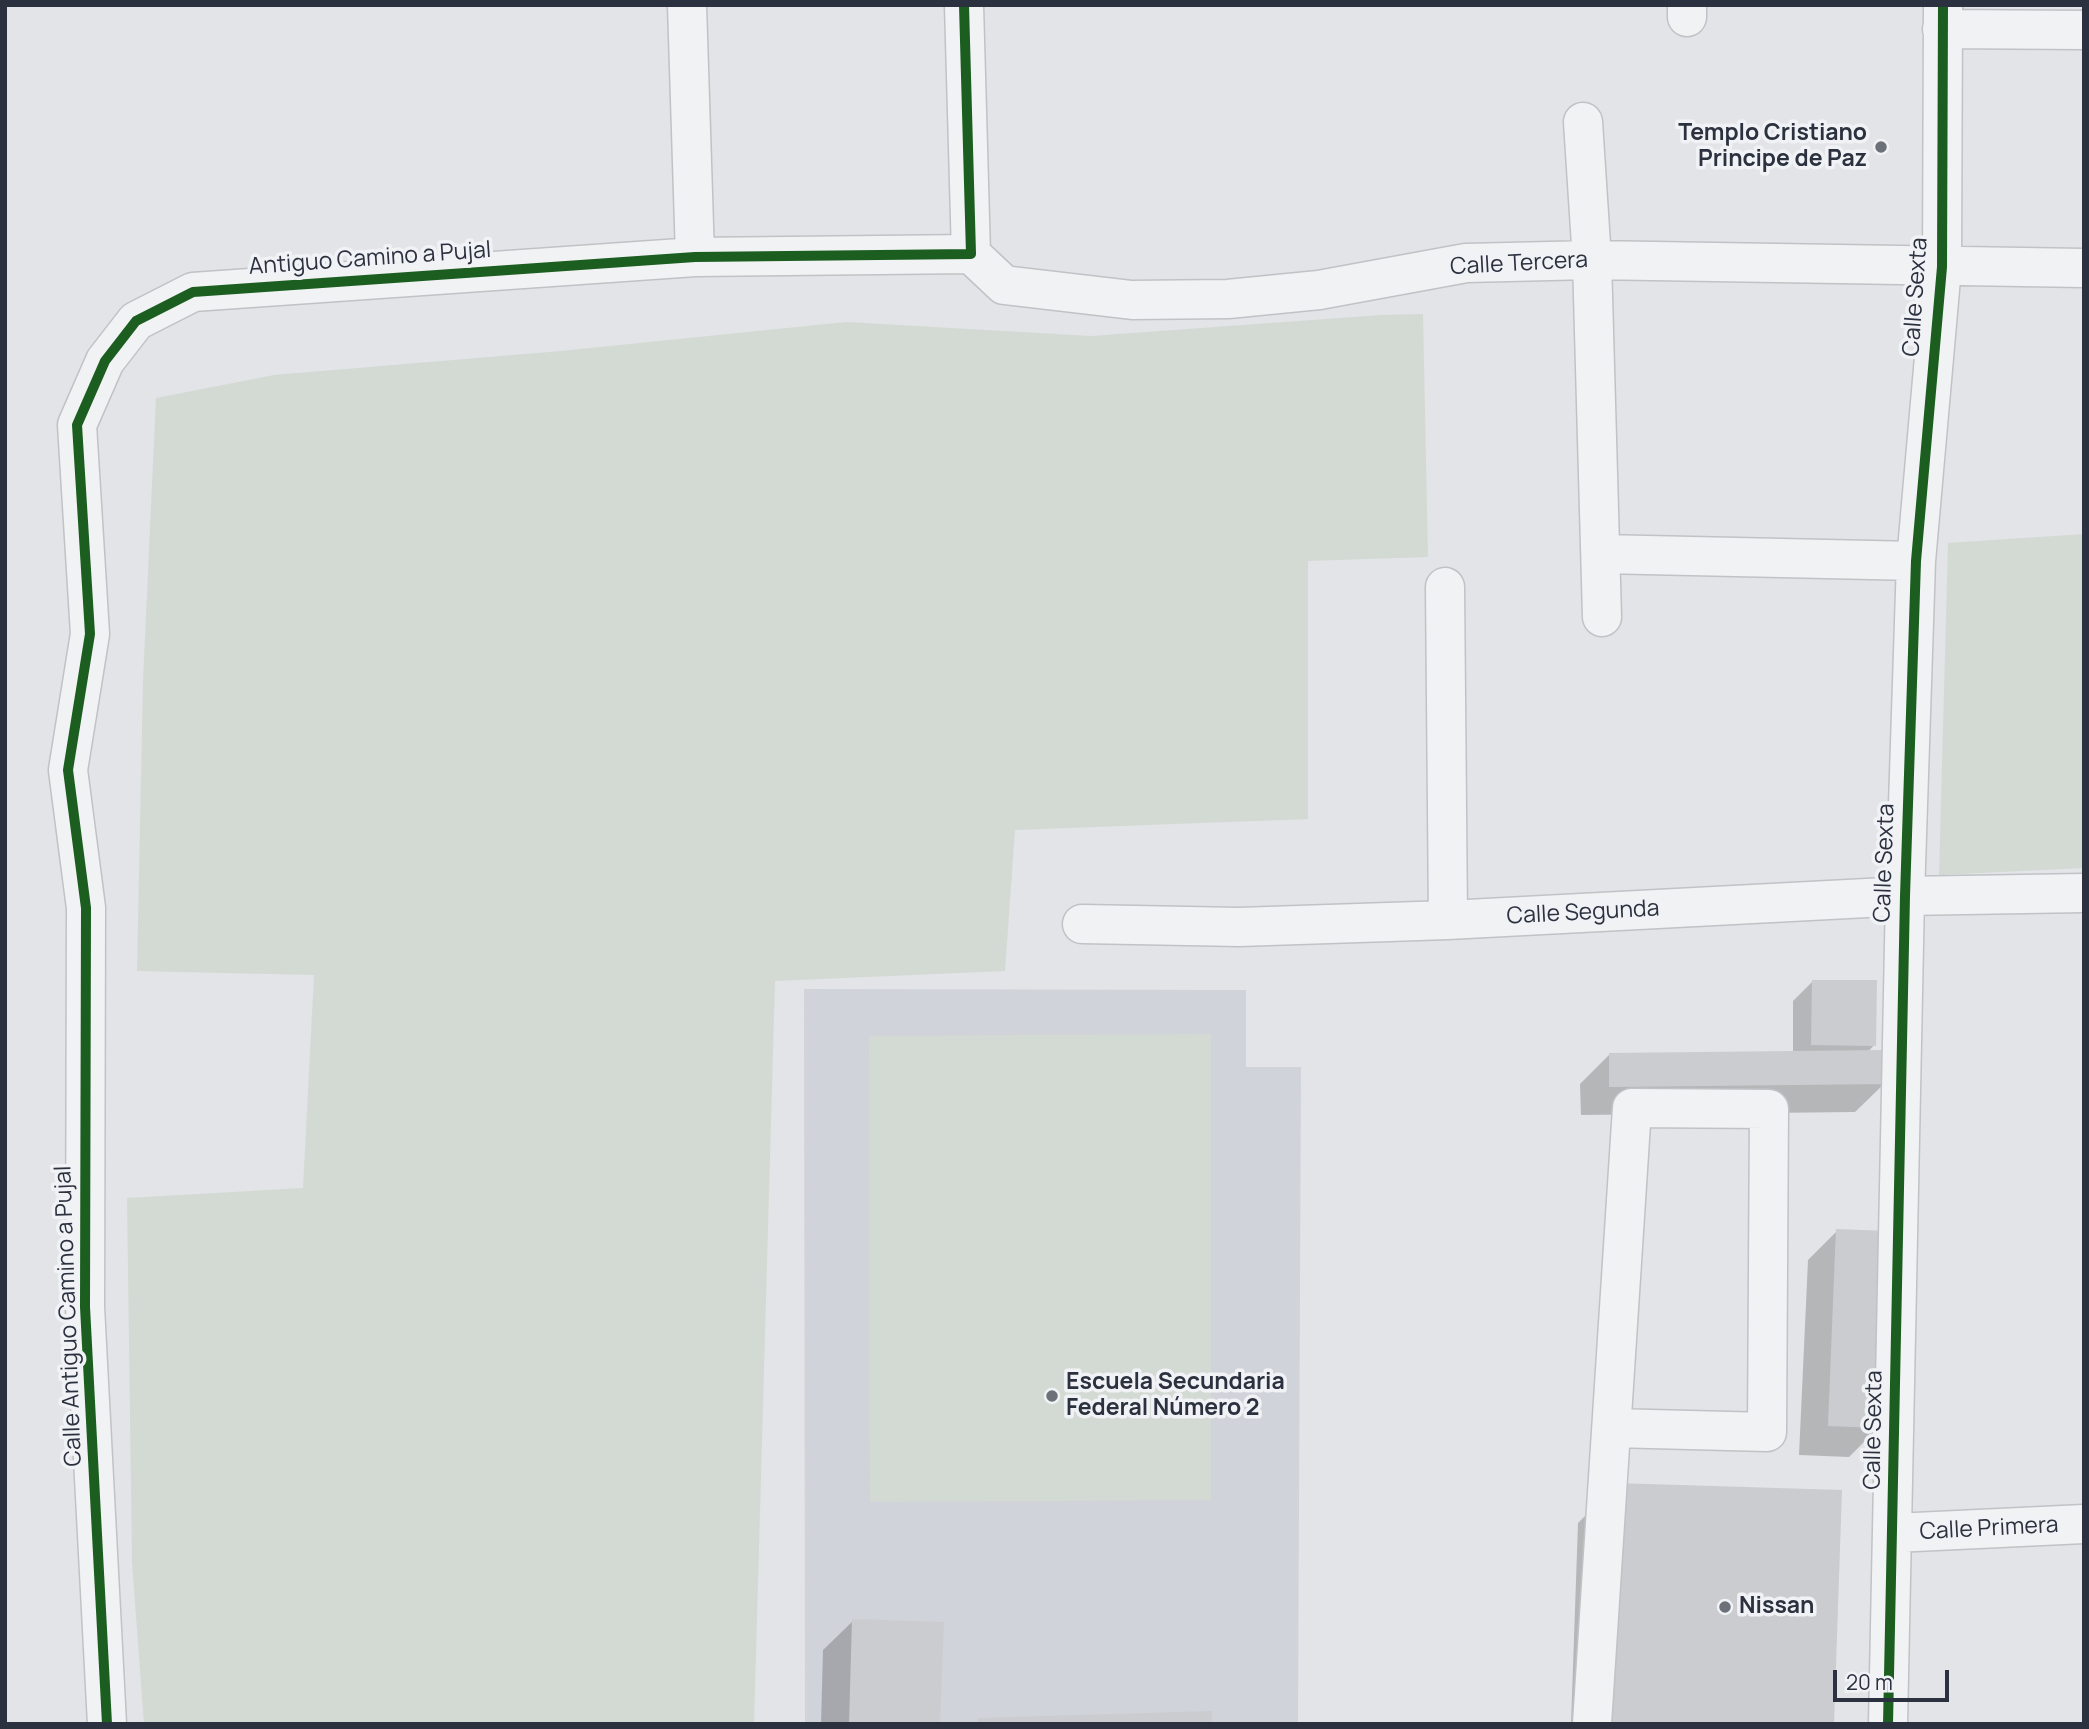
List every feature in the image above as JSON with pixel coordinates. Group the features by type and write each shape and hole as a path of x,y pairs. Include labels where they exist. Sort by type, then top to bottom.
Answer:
{"street":[{"path":"687,5 695,257"},
{"path":"964,5 971,254"},
{"path":"1942,17 2084,30"},
{"name":"Calle Sexta","path":"1888,1724 1905,896 1916,561 1942,267 1942,17"},
{"path":"1583,122 1592,260 1602,617"},
{"name":"Antiguo Camino a Pujal","path":"86,908 68,770 90,634 77,425 105,361 136,321 193,292 695,257 971,254"},
{"name":"Calle Tercera","path":"971,254 1004,285 1132,300 1228,299 1319,290 1466,263 1592,260 2084,268"},
{"path":"1601,554 1916,561"},
{"path":"1445,587 1448,920"},
{"name":"Calle Segunda","path":"1082,924 1239,927 1448,920 1905,896 2084,893"},
{"name":"Calle Antiguo Camino a Pujal","path":"86,908 85,1307 107,1724"},
{"path":"1592,1724 1632,1108 1769,1108 1767,1433 1612,1428"},
{"name":"Calle Primera","path":"1894,1533 2084,1524"}],"shaded area":[{"path":"1423,314 1428,557 1308,561 1308,819 1015,830 1005,971 775,981 754,1724 144,1724 132,1562 127,1198 303,1188 314,975 137,971 143,680 156,398 274,375 561,351 846,322 1091,336"},
{"path":"2084,534 2084,868 1939,875 1948,543"},
{"name":"Escuela Secundaria Federal Número 2","path":"804,989 1246,990 1246,1067 1301,1067 1298,1724 805,1724"},
{"path":"1211,1034 1211,1500 870,1502 869,1036"}],"building":[{"path":"1812,980 1877,980 1876,1046 1811,1045"},
{"path":"1886,1050 1886,1084 1609,1087 1609,1053"},
{"path":"1836,1229 1888,1231 1880,1428 1828,1426"},
{"name":"Nissan","path":"1615,1483 1842,1490 1834,1724 1608,1724"},
{"path":"852,1619 944,1622 940,1724 849,1724"},
{"path":"1212,1711 1212,1724 977,1724 978,1718"}],"cycle path":[{"path":"107,1724 85,1307 86,908 68,770 90,634 77,425 105,361 136,321 193,292 695,257 971,254 964,5"},
{"path":"1888,1724 1905,896 1916,561 1942,267 1943,5"}],"place":[{"name":"Templo Cristiano Principe de Paz","path":"1881,147"},
{"name":"Escuela Secundaria Federal Número 2","path":"1052,1396"},
{"name":"Nissan","path":"1725,1607"}]}
